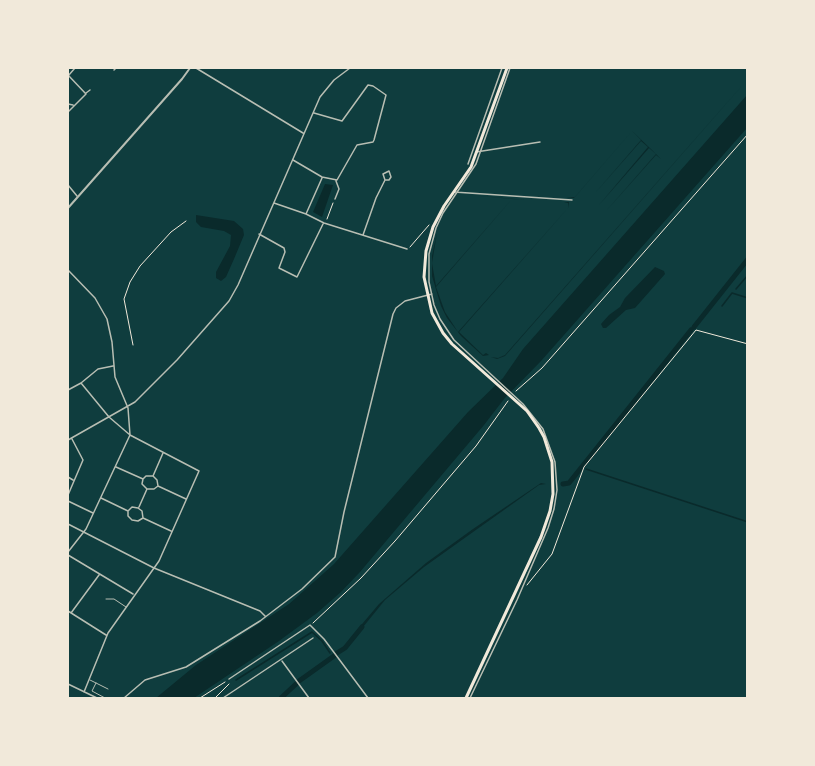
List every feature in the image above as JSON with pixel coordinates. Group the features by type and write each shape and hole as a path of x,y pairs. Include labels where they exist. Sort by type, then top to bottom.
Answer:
{"main road":[{"path":"468,699 523,583 549,518 554,483 552,462 544,437 516,399 447,338 436,322 424,277 424,261 433,227 466,176 508,68"}],"street":[{"path":"75,68 68,75 86,94"},
{"path":"68,206 185,75 188,68"},
{"path":"196,68 304,133"},
{"path":"68,440 128,408 159,379 229,301 320,98 328,86 350,68"},
{"path":"468,164 477,152 502,68"},
{"path":"313,112 342,121 368,85 386,95 373,142 357,144 336,181"},
{"path":"68,112 90,90"},
{"path":"68,104 74,105"},
{"path":"477,152 540,142"},
{"path":"292,159 322,177 336,181"},
{"path":"306,214 322,177"},
{"path":"363,236 385,180"},
{"path":"335,199 339,189 336,181"},
{"path":"68,185 78,196"},
{"path":"491,377 446,328 434,305 428,272 430,246 441,218 456,192 572,200"},
{"path":"273,203 306,214 324,223 408,249"},
{"path":"260,234 284,248 280,269 297,277 324,223"},
{"path":"68,270 95,298 106,317 111,333 117,386 128,408 130,435 94,513 68,554 134,595"},
{"path":"124,699 145,680 186,667 265,617 302,589 335,557 393,314 402,302 433,294"},
{"path":"68,390 98,369 114,366"},
{"path":"81,383 109,417 130,435 199,472 154,568 106,636 84,692"},
{"path":"68,495 83,460 71,438"},
{"path":"153,476 164,452"},
{"path":"115,466 143,479"},
{"path":"143,479 146,476 153,476 158,486"},
{"path":"68,477 74,480"},
{"path":"143,479 142,484 147,489 154,489 158,486"},
{"path":"158,486 187,499"},
{"path":"138,508 147,489"},
{"path":"100,498 128,511"},
{"path":"68,501 94,513"},
{"path":"128,511 132,507 138,508 143,513 143,518"},
{"path":"128,511 128,516 132,520 138,521 143,518"},
{"path":"143,518 172,531"},
{"path":"68,524 154,568 260,611 265,617"},
{"path":"71,614 99,574"},
{"path":"68,611 106,636"},
{"path":"229,679 310,625 324,639 369,699"},
{"path":"223,699 313,638"},
{"path":"282,660 309,699"},
{"path":"68,684 99,699"}],"lane":[{"path":"106,599 114,599 126,607"},
{"path":"90,680 108,689"},
{"path":"96,683 92,692 105,698"}],"path":[{"path":"514,393 542,368 747,134"},
{"path":"324,223 335,199"},
{"path":"134,345 124,299 127,289 140,266 171,232 186,221"},
{"path":"408,249 428,225 433,227"},
{"path":"523,583 528,586 552,554 584,467 696,330 747,344"},
{"path":"310,625 361,578 395,541 476,446 510,399"},
{"path":"200,699 229,679"},
{"path":"215,699 229,683 229,679"}],"water":[{"path":"747,80 505,356 497,359 491,357 498,358 505,355"},
{"path":"747,95 747,128 541,361 504,399 341,592 279,641 194,698 156,698 196,665 289,604 334,564 468,412 503,378 523,349"},
{"path":"632,131 656,154 649,148 599,205 648,147 641,141 596,192 641,140"},
{"path":"656,154 661,159 656,155 607,210"},
{"path":"325,184 333,185 322,217 313,212"},
{"path":"512,199 436,287 445,312 458,332 568,208 459,332 483,355 486,353 489,355 483,356 461,336 447,318 432,276 432,263 436,286"},
{"path":"196,215 234,221 243,229 244,235 234,259 226,277 221,281 216,278 216,272 230,246 231,235 224,231 201,227 196,222"},
{"path":"655,267 664,271 665,274 635,308 626,310 606,328 603,328 601,324 620,307 625,298"},
{"path":"541,483 546,484 539,485 424,567 385,600 359,632 357,630 379,604 426,563"}],"waterway":[{"path":"694,327 748,259"},
{"path":"736,289 748,275"},
{"path":"722,306 732,293 748,298"},
{"path":"563,484 569,483 691,330"},
{"path":"586,469 748,522"},
{"path":"337,653 345,648 362,627"},
{"path":"236,680 312,632 330,653"},
{"path":"299,681 334,656"},
{"path":"281,698 296,684"}]}
